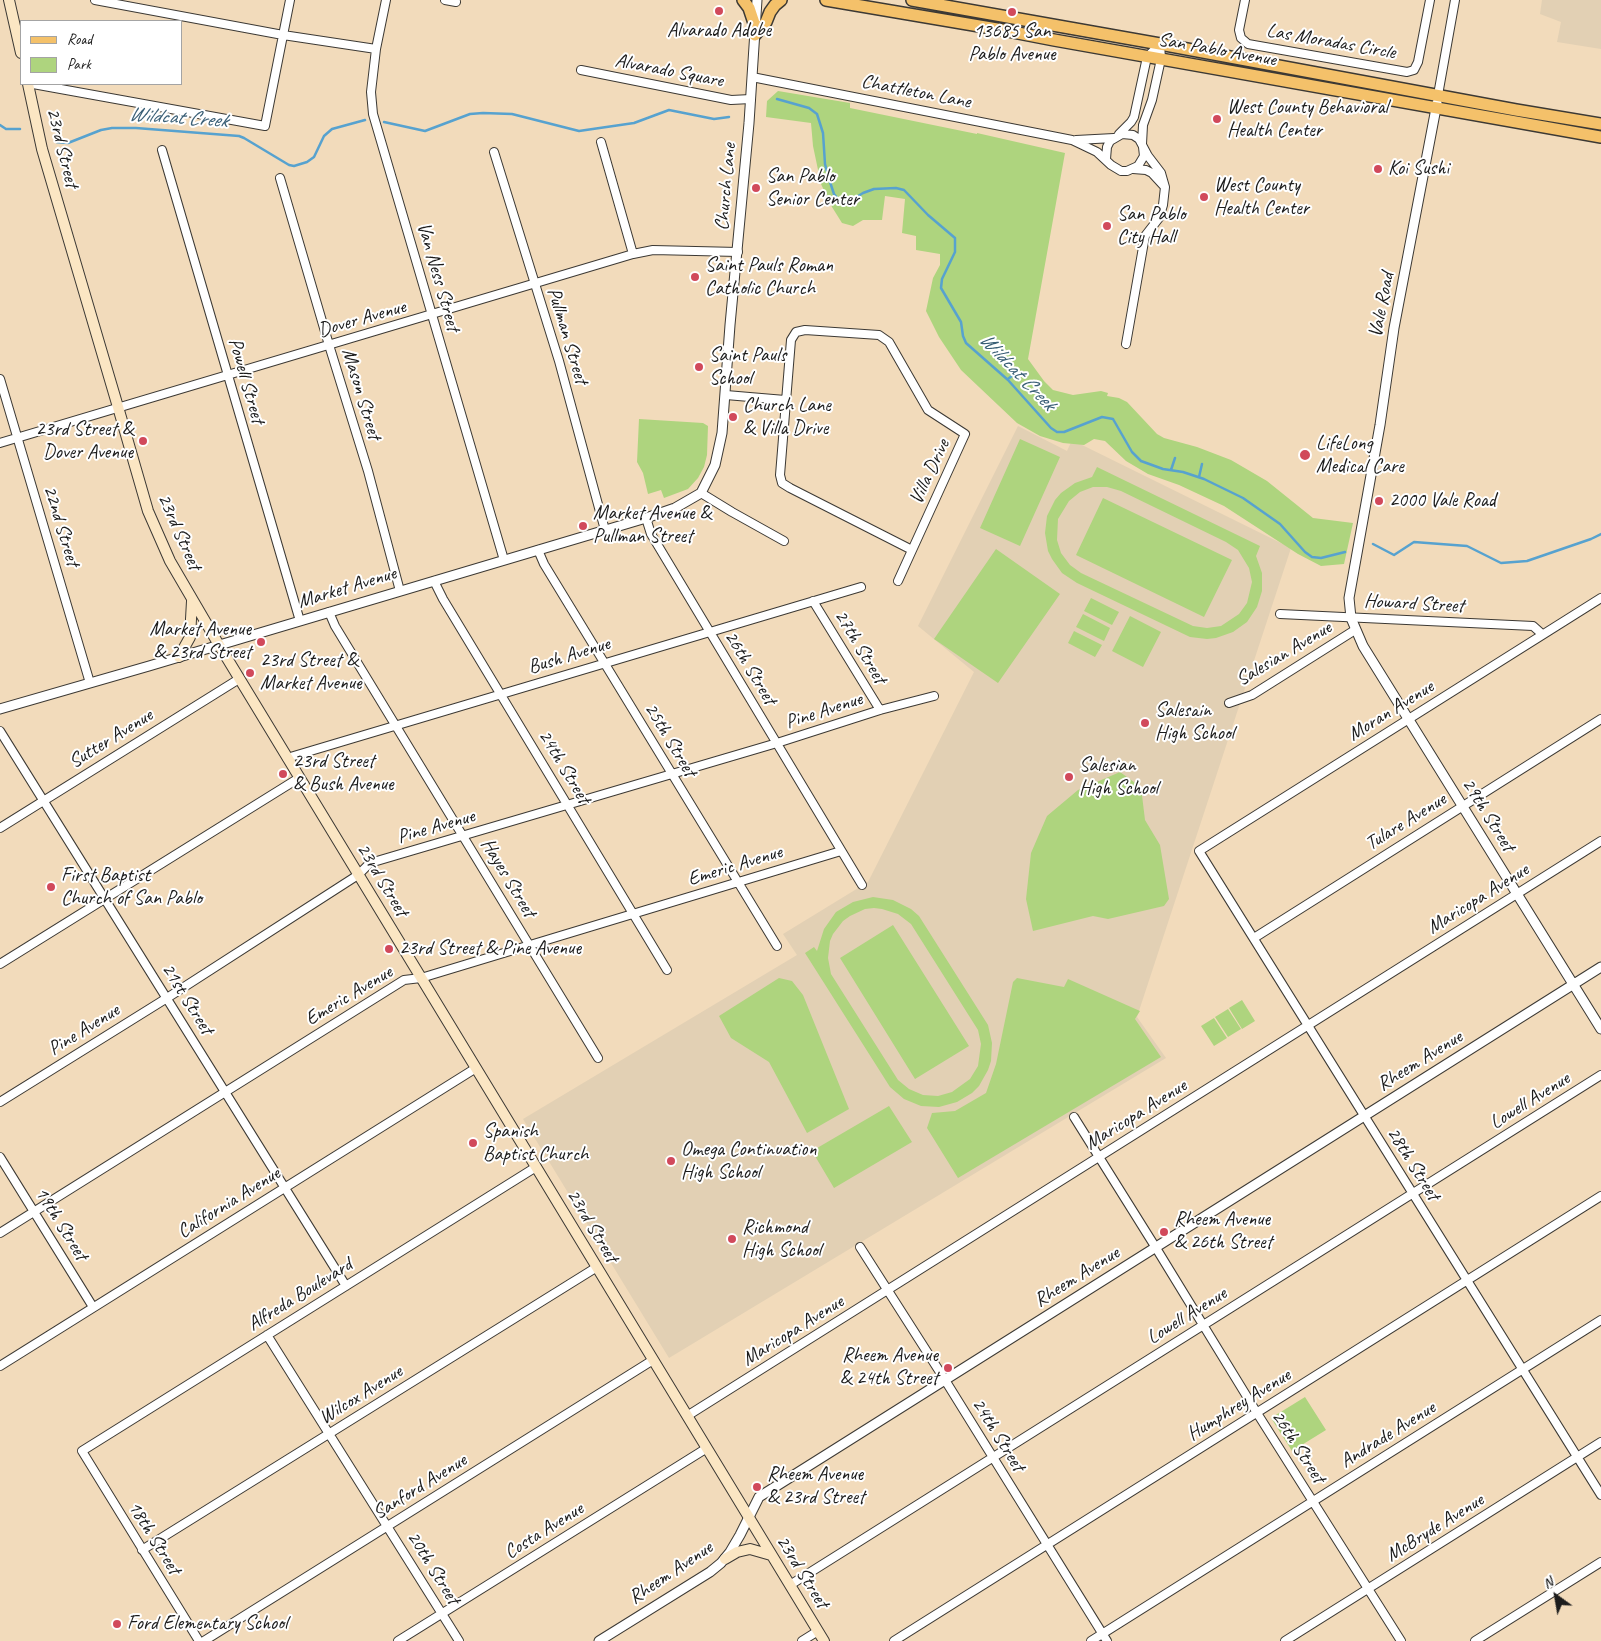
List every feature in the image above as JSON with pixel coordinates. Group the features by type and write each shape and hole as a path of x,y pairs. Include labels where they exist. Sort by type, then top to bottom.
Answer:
{"main road":[{"path":"9,0 20,48"},
{"path":"744,0 749,8 755,31 766,22 770,12 781,0"},
{"name":"San Pablo Avenue","path":"826,0 1601,137"},
{"name":"San Pablo Avenue","path":"912,0 1601,124"},
{"path":"881,10 885,5 923,8 934,4"},
{"name":"23rd Street","path":"28,85 42,149 118,407 153,524 170,561 239,679 824,1641"},
{"path":"178,657 190,637 192,601"},
{"path":"725,1559 737,1552 750,1549 771,1555"}],"street":[{"path":"95,0 283,35 376,49"},
{"path":"39,85 265,126 290,0"},
{"name":"Van Ness Street","path":"386,0 376,49 371,92 373,114 504,560"},
{"path":"445,0 456,2"},
{"name":"Church Lane","path":"701,493 715,465 722,433 751,100 757,0"},
{"name":"Las Moradas Circle","path":"1245,0 1239,30 1241,38 1248,44 1407,72 1414,70 1418,62 1430,0"},
{"name":"Vale Road","path":"1351,618 1349,598 1380,425 1394,328 1455,0"},
{"path":"1160,44 1147,57 1134,117 1126,129 1115,137 1107,147 1106,159 1116,169 1127,171 1146,170 1152,173 1165,188"},
{"path":"1133,170 1144,156 1143,125 1152,100 1161,59 1160,44"},
{"name":"Alvarado Square","path":"581,70 731,100 751,100"},
{"name":"Chattleton Lane","path":"752,77 1072,140 1104,140 1115,137"},
{"path":"1115,137 1127,134 1139,139 1148,156 1161,173 1165,188 1159,218 1145,236 1126,344"},
{"name":"Chattleton Lane","path":"1072,140 1098,152 1106,159"},
{"path":"601,142 633,254"},
{"name":"Powell Street","path":"162,150 300,621"},
{"name":"Pullman Street","path":"494,152 558,361 605,530"},
{"name":"Mason Street","path":"280,178 368,471 400,591"},
{"name":"Dover Avenue","path":"0,443 633,254 653,250 738,252"},
{"name":"Villa Drive","path":"804,330 879,335 889,342 928,410 965,434 912,550 782,483 780,475 786,400 790,340 796,332 804,330"},
{"name":"22nd Street","path":"0,379 90,683"},
{"path":"726,395 786,400"},
{"path":"701,493 784,541"},
{"name":"Market Avenue","path":"0,709 646,518 675,508 701,493"},
{"name":"26th Street","path":"646,518 651,534 862,885"},
{"name":"25th Street","path":"538,550 544,564 777,946"},
{"path":"898,581 912,550"},
{"name":"24th Street","path":"434,581 443,599 667,970"},
{"name":"Bush Avenue","path":"287,758 861,587"},
{"name":"Moran Avenue","path":"1199,851 1601,598"},
{"name":"27th Street","path":"813,601 880,710"},
{"name":"Hayes Street","path":"329,612 335,626 598,1058"},
{"name":"Howard Street","path":"1280,614 1532,626 1542,634"},
{"name":"29th Street","path":"1351,618 1363,646 1601,1029"},
{"name":"Salesian Avenue","path":"1229,703 1252,696 1356,630"},
{"name":"Sutter Avenue","path":"0,828 239,679"},
{"name":"Pine Avenue","path":"0,1102 167,998 358,875 370,863 777,744 880,710 934,696"},
{"name":"Tulare Avenue","path":"1254,938 1601,719"},
{"name":"21st Street","path":"0,731 346,1286"},
{"path":"0,964 299,778"},
{"name":"Maricopa Avenue","path":"687,1416 1601,841"},
{"name":"Emeric Avenue","path":"0,1233 404,980 421,978 841,851"},
{"name":"28th Street","path":"1199,851 1601,1495"},
{"name":"Rheem Avenue","path":"599,1641 710,1572 725,1559 759,1497 1601,967"},
{"name":"California Avenue","path":"0,1366 476,1068"},
{"name":"Lowell Avenue","path":"790,1586 1601,1075"},
{"name":"26th Street","path":"1074,1117 1202,1325 1401,1641"},
{"name":"19th Street","path":"0,1157 93,1307"},
{"name":"Alfreda Boulevard","path":"82,1451 536,1167"},
{"name":"Humphrey Avenue","path":"894,1641 1601,1196"},
{"name":"24th Street","path":"860,1247 945,1380 1104,1637"},
{"name":"Wilcox Avenue","path":"142,1550 597,1267"},
{"name":"Andrade Avenue","path":"1091,1641 1104,1637 1313,1501 1601,1320"},
{"name":"20th Street","path":"267,1335 459,1641"},
{"name":"Sanford Avenue","path":"204,1641 653,1360"},
{"name":"McBryde Avenue","path":"1285,1641 1601,1442"},
{"name":"Costa Avenue","path":"398,1641 707,1448"},
{"name":"18th Street","path":"82,1451 199,1641"},
{"path":"1475,1641 1601,1562"},
{"path":"802,1641 818,1631"}],"shaded area":[{"path":"1542,0 1601,0 1601,49 1557,42 1561,22 1540,14"},
{"path":"1018,426 1067,451 1072,440 1291,548 1137,1017 1166,1058 669,1358 523,1119 797,955 783,934 868,882 974,672 918,626"}],"green space":[{"path":"778,91 850,103 850,108 977,133 1065,153 1028,359 1053,390 1073,395 1101,391 1108,393 1107,396 1119,398 1127,402 1157,434 1231,460 1267,481 1313,518 1353,523 1344,564 1321,566 1298,554 1224,506 1179,485 1148,474 1126,461 1105,441 1094,439 1084,445 1063,443 1040,436 1017,423 961,370 939,337 926,311 933,278 940,265 940,254 916,250 916,236 902,233 905,199 885,196 882,220 863,220 853,226 842,223 821,184 813,146 811,123 766,117 767,101"},
{"path":"639,419 703,423 708,426 707,455 704,467 698,478 688,489 664,498 661,490 648,494 643,473 637,462"},
{"path":"1020,439 1060,457 1020,546 980,528"},
{"path":"1097,467 1260,546 1256,556 1262,573 1262,591 1257,607 1247,622 1233,632 1216,638 1190,637 1077,583 1062,573 1048,551 1045,533 1047,516 1061,493 1075,483 1092,477","holes":["1093,487 1107,487 1121,491 1226,542 1238,550 1249,568 1252,582 1247,603 1239,614 1221,626 1207,628 1193,626 1081,573 1070,565 1061,553 1057,540 1058,519 1069,501 1080,492"]},
{"path":"1103,498 1232,560 1204,617 1076,555"},
{"path":"996,549 1060,594 998,683 934,639"},
{"path":"1091,598 1119,612 1112,625 1084,611"},
{"path":"1083,614 1110,628 1104,641 1076,627"},
{"path":"1130,616 1161,632 1143,667 1112,651"},
{"path":"1074,631 1102,645 1095,657 1068,643"},
{"path":"1120,772 1141,787 1145,820 1160,845 1169,899 1164,906 1108,919 1093,916 1033,931 1026,899 1031,853 1047,816 1078,790"},
{"path":"873,897 893,900 911,909 919,916 988,1025 992,1043 991,1061 988,1070 979,1086 972,1093 957,1102 939,1107 921,1106 904,1099 890,1087 805,953 814,947 817,951 824,929 836,912 853,902","holes":["865,909 882,909 898,914 911,924 978,1030 981,1044 978,1066 970,1079 952,1092 938,1096 923,1095 909,1089 898,1080 831,974 828,958 830,941 843,921"]},
{"path":"893,925 969,1046 915,1079 840,958"},
{"path":"779,978 792,981 803,995 849,1109 807,1133 769,1062 731,1038 719,1016"},
{"path":"1017,978 1064,987 1068,979 1140,1011 1135,1019 1161,1057 958,1178 927,1128 932,1113 955,1111 986,1093 996,1064 1013,982"},
{"path":"1242,1000 1255,1021 1242,1029 1229,1008"},
{"path":"1228,1009 1241,1029 1228,1037 1215,1017"},
{"path":"1214,1018 1227,1038 1214,1046 1201,1026"},
{"path":"889,1106 912,1142 834,1188 812,1151"},
{"path":"1305,1397 1326,1430 1292,1451 1271,1418"}],"waterway":[{"name":"Wildcat Creek","path":"777,99 809,108 817,114 823,133 825,164 829,179 834,194 841,203 847,203 863,193 874,189 896,188 904,190 928,215 955,238 955,252 942,279 941,288 961,322 966,343 1008,380 1051,428 1057,432 1064,432 1102,417 1113,419 1132,452 1141,461 1163,469 1183,472 1204,479 1243,498 1280,524 1305,552 1312,557 1321,558 1345,552"},
{"name":"Wildcat Creek","path":"384,122 425,131 470,114 512,114 579,131 634,123 669,110 714,119 729,117"},
{"name":"Wildcat Creek","path":"56,142 68,143 101,130 112,128 136,128 239,136 289,165 294,166 307,162 314,157 324,136 332,129 365,120"},
{"name":"Wildcat Creek","path":"0,125 6,129 20,129"},
{"path":"1008,379 1017,372"},
{"path":"1171,470 1175,458"},
{"path":"1199,477 1202,464"},
{"name":"Wildcat Creek","path":"1373,544 1394,555 1414,542 1467,546 1501,563 1527,561 1601,534"}],"place":[{"name":"Alvarado Adobe","path":"719,11"},
{"name":"13685 San Pablo Avenue","path":"1012,12"},
{"name":"West County Behavioral Health Center","path":"1217,119"},
{"name":"Koi Sushi","path":"1378,169"},
{"name":"San Pablo Senior Center","path":"756,188"},
{"name":"West County Health Center","path":"1204,197"},
{"name":"San Pablo City Hall","path":"1107,226"},
{"name":"Saint Pauls Roman Catholic Church","path":"695,277"},
{"name":"Saint Pauls School","path":"699,367"},
{"name":"Church Lane & Villa Drive","path":"733,417"},
{"name":"23rd Street & Dover Avenue","path":"143,441"},
{"name":"LifeLong Medical Care","path":"1305,455"},
{"name":"2000 Vale Road","path":"1379,501"},
{"name":"Market Avenue & Pullman Street","path":"583,526"},
{"name":"Market Avenue & 23rd Street","path":"261,642"},
{"name":"23rd Street & Market Avenue","path":"250,673"},
{"name":"Salesain High School","path":"1145,723"},
{"name":"23rd Street & Bush Avenue","path":"283,774"},
{"name":"Salesian High School","path":"1069,777"},
{"name":"First Baptist Church of San Pablo","path":"51,887"},
{"name":"23rd Street & Pine Avenue","path":"389,949"},
{"name":"Spanish Baptist Church","path":"473,1143"},
{"name":"Omega Continuation High School","path":"671,1161"},
{"name":"Rheem Avenue & 26th Street","path":"1164,1232"},
{"name":"Richmond High School","path":"732,1239"},
{"name":"Rheem Avenue & 24th Street","path":"948,1368"},
{"name":"Rheem Avenue & 23rd Street","path":"757,1487"},
{"name":"Ford Elementary School","path":"117,1624"}]}
